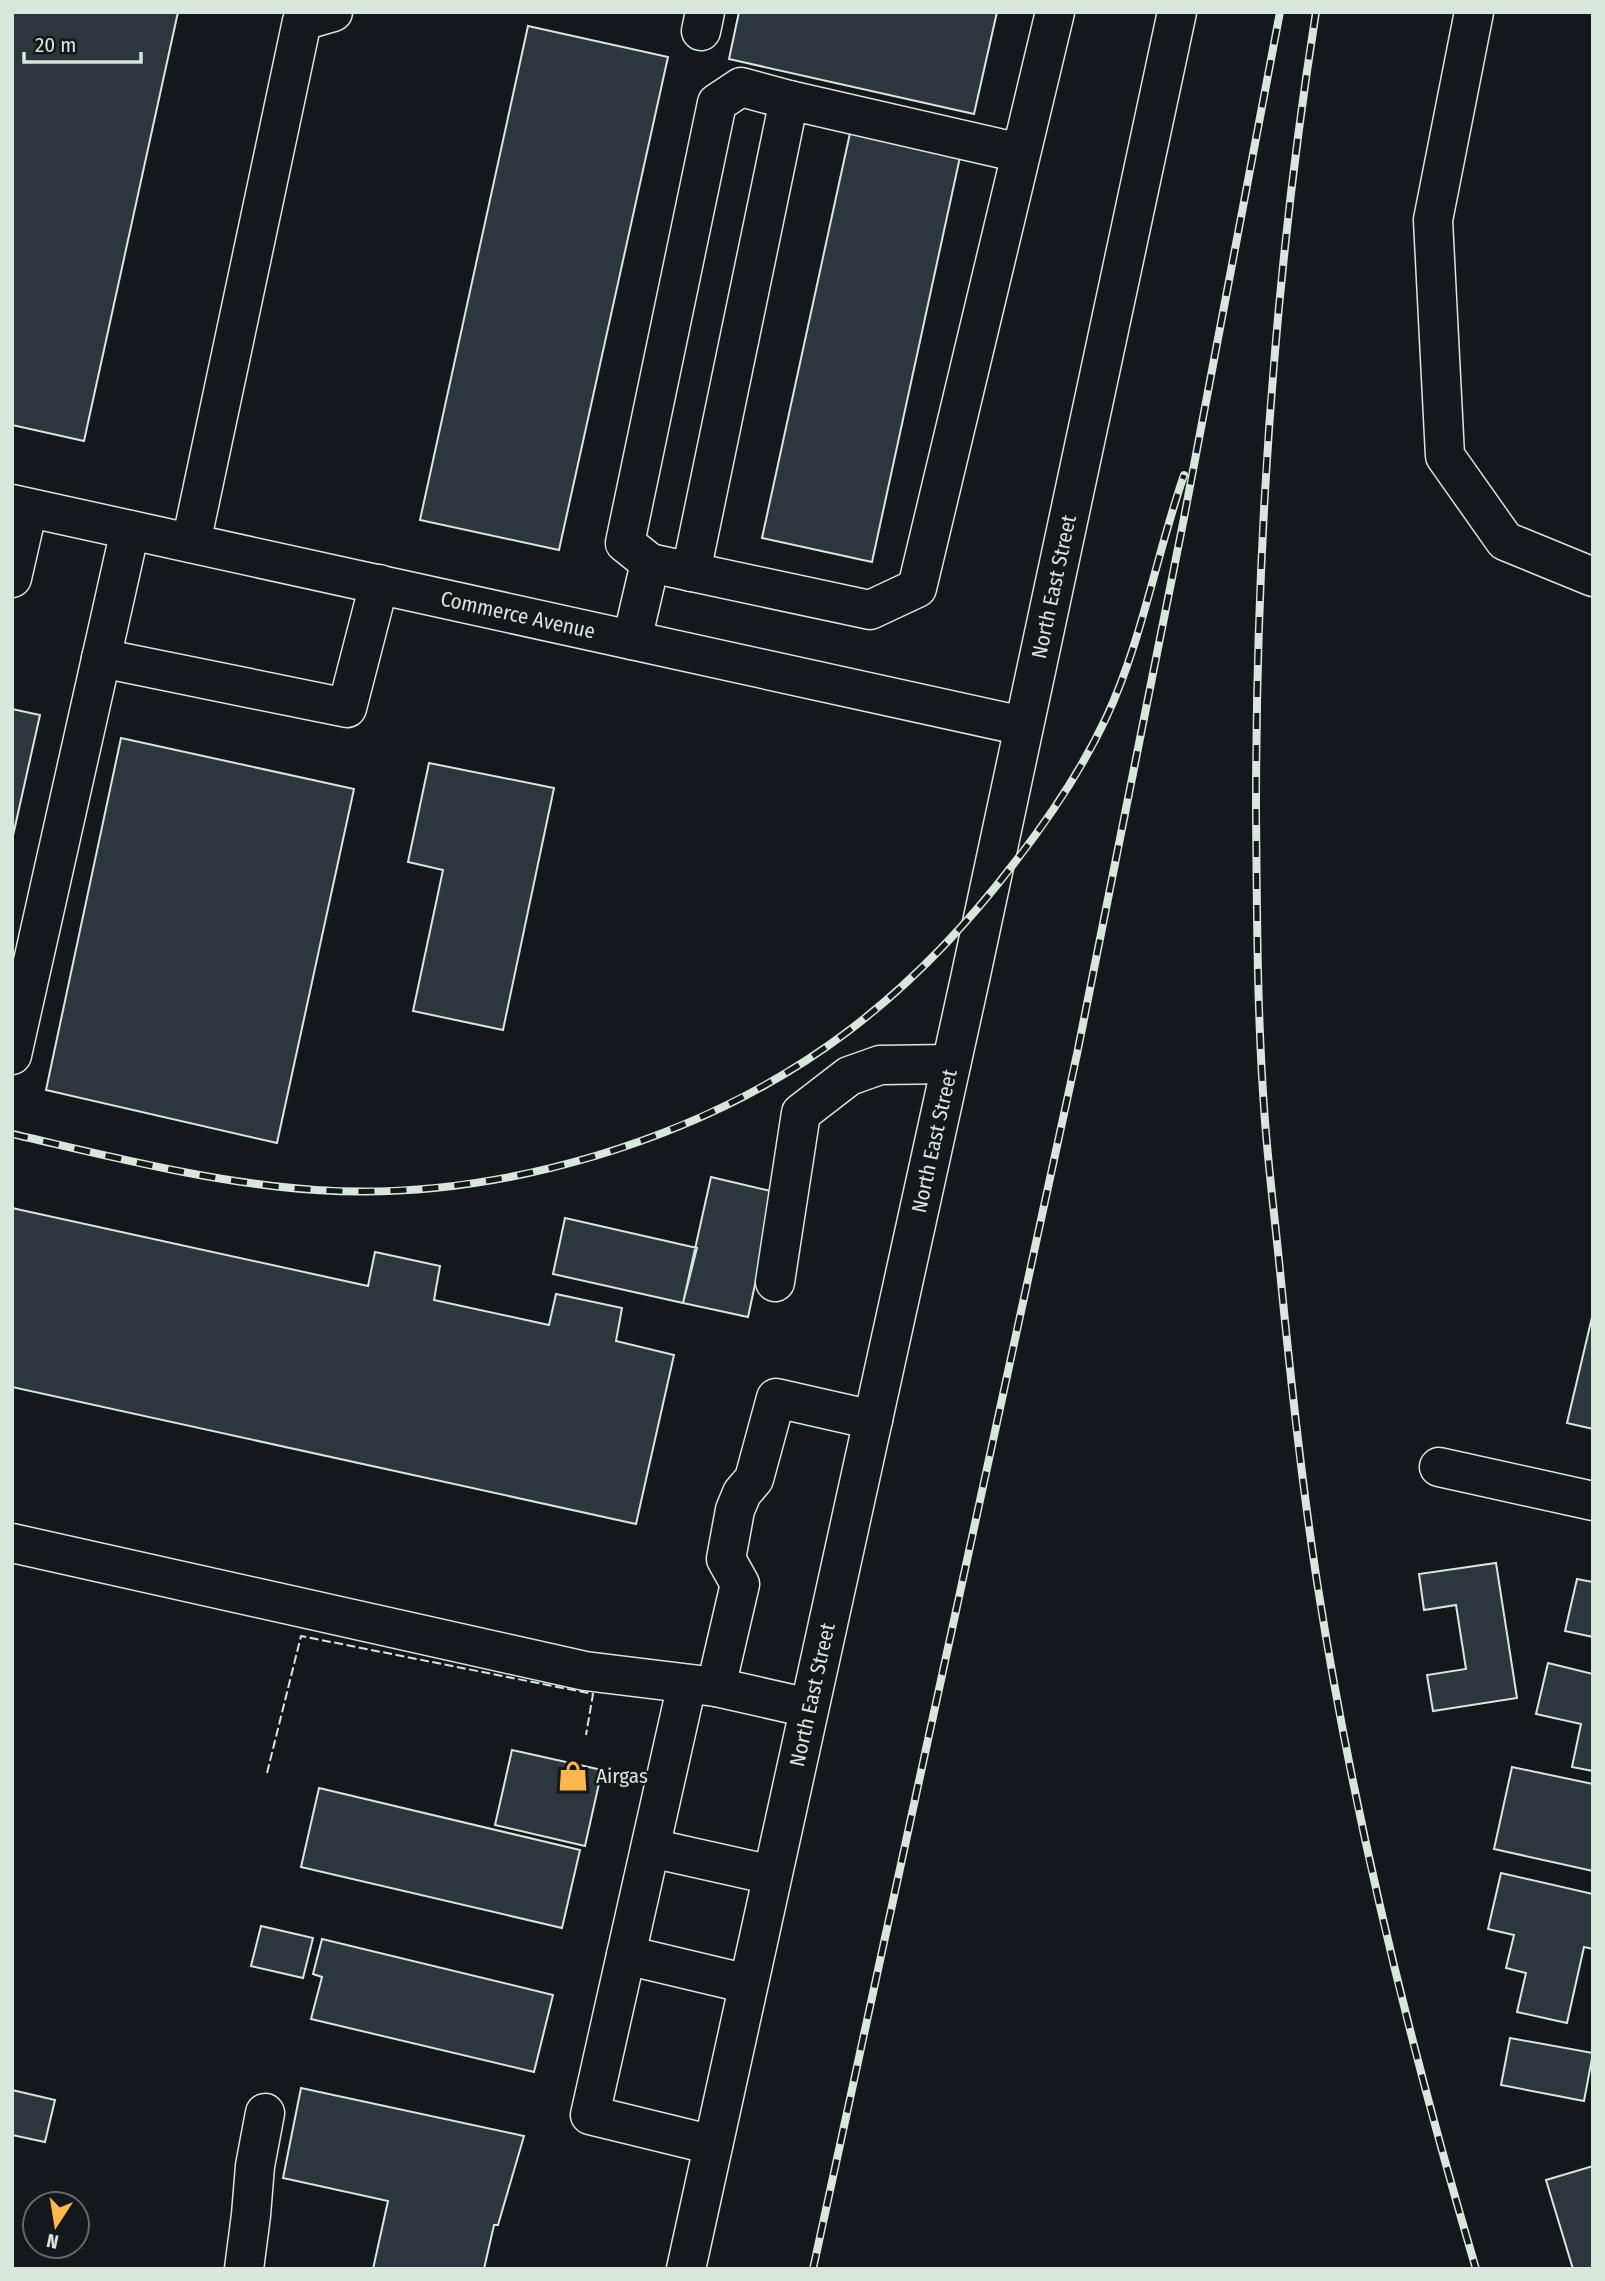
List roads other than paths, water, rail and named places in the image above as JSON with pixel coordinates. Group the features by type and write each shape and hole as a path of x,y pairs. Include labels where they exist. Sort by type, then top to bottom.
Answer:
{"main road":[{"path":"191,543 302,21 333,12"},
{"path":"1020,153 741,87 717,103 625,543 650,563 870,610 917,589 1055,12"},
{"name":"North East Street","path":"686,2269 951,1063 1177,12"},
{"path":"1475,12 1433,220 1445,456 1504,541 1593,577"},
{"path":"691,572 789,100"},
{"path":"12,578 20,506"},
{"name":"Commerce Avenue","path":"20,506 1023,726"},
{"path":"12,1055 130,530"},
{"path":"632,640 650,563"},
{"path":"101,658 347,708 379,584"},
{"path":"775,1282 801,1113 849,1076 880,1065 951,1063"},
{"path":"713,2145 590,2115 651,1847 702,1685 740,1584 726,1559 735,1510 742,1493 754,1479 776,1398 873,1420"},
{"path":"1438,1467 1593,1501"},
{"path":"12,1543 585,1671 702,1685 809,1708"},
{"path":"651,1847 772,1875"},
{"path":"626,1955 748,1984"},
{"path":"244,2269 255,2166 265,2113"}],"railway":[{"path":"813,2269 1077,1054 1183,523 1280,12"},
{"path":"1316,12 1289,211 1270,411 1264,511 1259,611 1256,812 1262,1082 1302,1473 1332,1674 1366,1846 1406,2016 1476,2269"},
{"path":"12,1134 163,1168 278,1187 385,1191 455,1186 525,1174 595,1156 663,1133 729,1104 790,1070 847,1032 916,973 958,931 997,885 1053,810 1087,756 1119,689 1184,475"}],"place":[{"name":"Airgas","path":"573,1776"}]}
